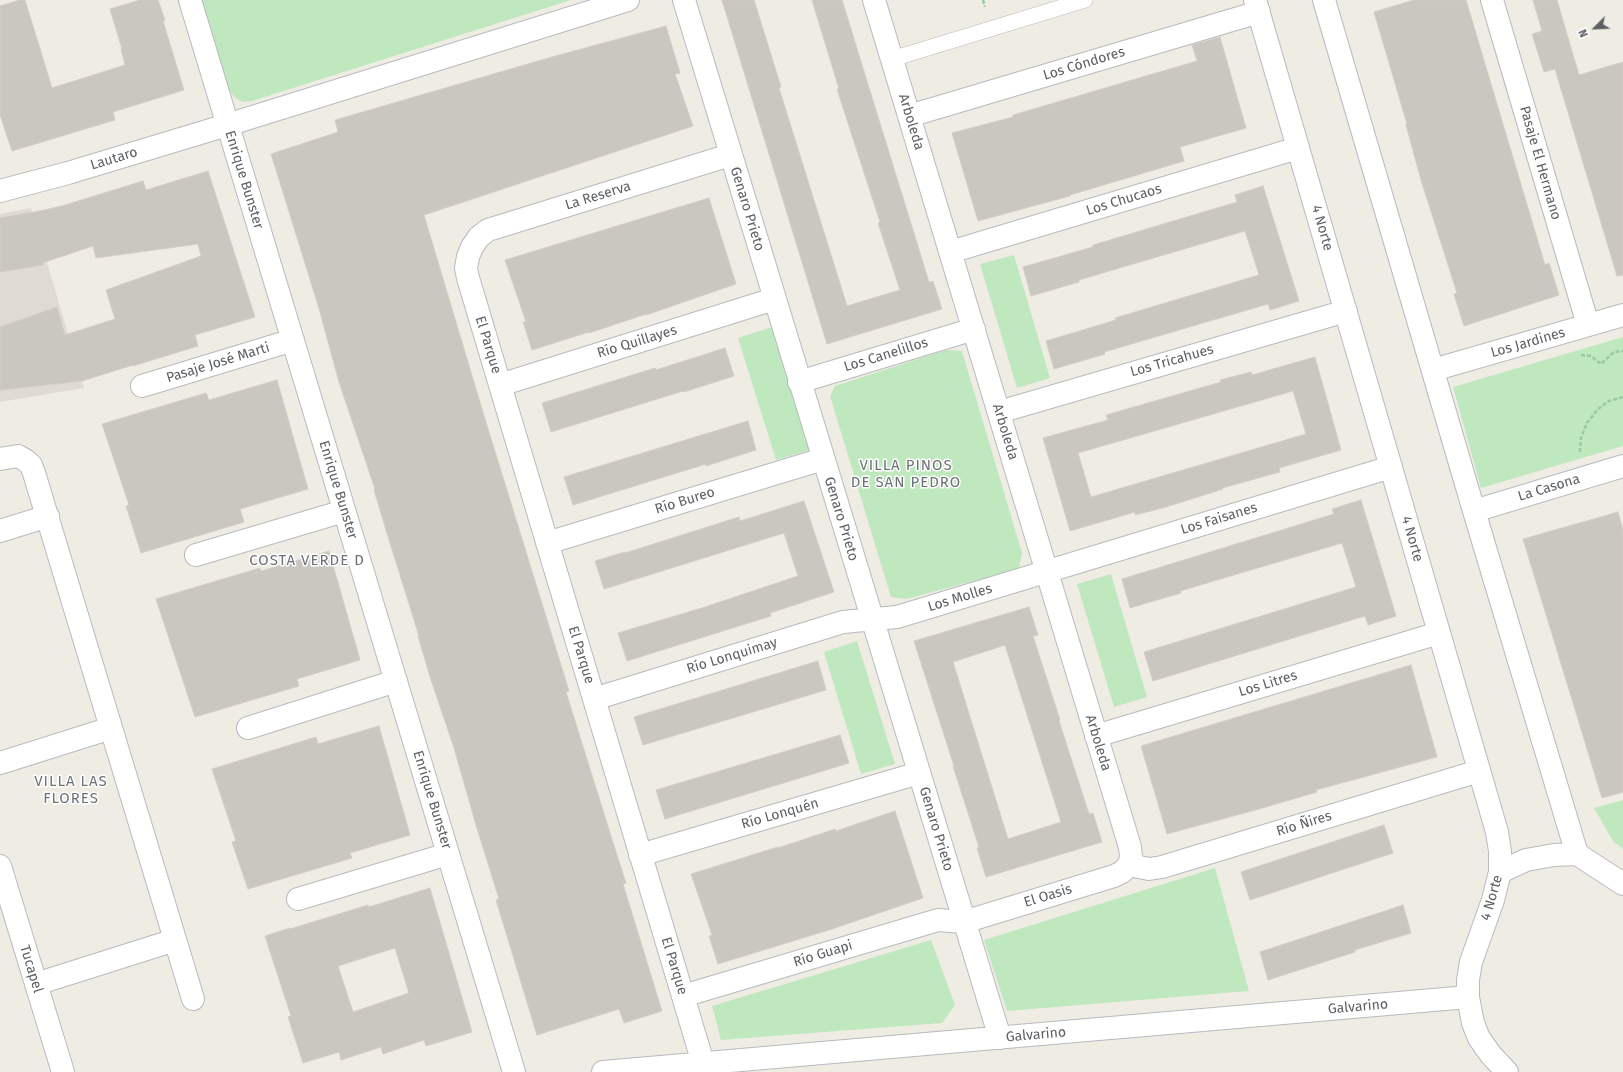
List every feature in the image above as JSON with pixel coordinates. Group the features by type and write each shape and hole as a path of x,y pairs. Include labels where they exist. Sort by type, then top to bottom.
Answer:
{"street":[{"name":"Enrique Bunster","path":"190,0 514,1072"},
{"name":"Lautaro","path":"0,190 68,173 227,125 628,0"},
{"name":"Genaro Prieto","path":"684,0 799,382 1000,1038"},
{"name":"Arboleda","path":"874,0 1130,847 1131,857 1128,865"},
{"path":"1324,0 1474,511 1577,854"},
{"name":"Pasaje El Hermano","path":"1492,0 1588,325"},
{"name":"Los Cóndores","path":"909,116 1257,6"},
{"name":"4 Norte","path":"1257,6 1497,832 1500,851 1500,872 1493,900 1471,962 1468,980 1468,997 1473,1023 1479,1038 1491,1055 1507,1072"},
{"name":"Los Chucaos","path":"950,252 1298,148"},
{"name":"La Reserva","path":"472,247 479,237 488,230 730,155"},
{"name":"El Parque","path":"472,247 466,268 468,278 703,1063"},
{"name":"Río Quillayes","path":"500,385 774,299"},
{"name":"Los Tricahues","path":"999,412 1346,311"},
{"name":"Los Jardines","path":"1433,370 1623,315"},
{"name":"Los Canelillos","path":"799,382 974,329"},
{"name":"Pasaje José Marti","path":"142,386 293,340"},
{"path":"0,459 18,456 31,465 48,516 193,1000"},
{"name":"Río Bureo","path":"547,543 823,459"},
{"name":"La Casona","path":"1474,511 1623,466"},
{"name":"Los Faisanes","path":"1047,571 1391,467"},
{"path":"196,556 344,511"},
{"path":"0,531 48,516"},
{"name":"Los Molles","path":"872,619 897,617 1047,571"},
{"name":"Río Lonquimay","path":"594,699 843,622 872,619"},
{"name":"Los Litres","path":"1096,736 1439,632"},
{"path":"248,728 396,681"},
{"path":"0,763 112,728"},
{"name":"Río Ñires","path":"1128,865 1149,869 1162,867 1479,771"},
{"name":"Río Lonquén","path":"640,855 919,773"},
{"path":"298,899 448,854"},
{"path":"1500,872 1526,860 1554,855 1577,854 1623,884"},
{"name":"El Oasis","path":"964,922 1114,876 1122,872 1128,865"},
{"name":"Tucapel","path":"0,866 63,1072"},
{"name":"Río Guapi","path":"683,996 938,920 964,922"},
{"path":"36,984 175,940"},
{"name":"Galvarino","path":"603,1072 1468,997"}],"lane":[{"path":"892,59 1085,0"}],"path":[{"path":"1576,354 1591,356 1601,364 1614,352 1623,351"},
{"path":"1582,479 1580,447 1581,438 1587,423 1598,409 1608,401 1623,397"}],"shaded area":[{"path":"31,208 84,388 0,402 0,214"}],"green space":[{"path":"202,0 571,0 252,101 243,102 234,97 228,88"},
{"path":"1014,255 1050,378 1017,388 980,264"},
{"path":"772,327 810,450 776,460 738,338"},
{"path":"1623,337 1623,446 1481,488 1453,387"},
{"path":"946,350 962,351 1022,553 1019,569 906,599 891,597 830,396 835,386"},
{"path":"1111,574 1147,697 1114,707 1077,584"},
{"path":"857,641 895,764 861,774 824,652"},
{"path":"1623,800 1623,849 1613,841 1594,808"},
{"path":"1215,868 1249,991 1007,1011 984,940"},
{"path":"931,940 955,1005 942,1023 721,1040 712,1006"}],"building":[{"path":"25,0 52,88 125,65 122,49 110,9 140,0 158,0 184,90 113,112 115,120 12,151 0,115 0,6"},
{"path":"722,0 754,0 781,87 779,88 847,306 900,290 878,223 880,222 837,89 839,89 812,0 842,0 929,282 933,281 942,309 827,344"},
{"path":"1414,0 1466,0 1545,265 1549,263 1559,295 1464,326 1454,294 1457,293 1421,180 1406,125 1407,124 1374,12"},
{"path":"1533,0 1557,0 1579,75 1623,62 1623,275 1617,276 1555,69 1544,72 1532,34 1542,31"},
{"path":"666,26 680,73 675,74 693,126 424,215 569,691 566,692 626,883 623,884 662,1011 624,1023 619,1009 537,1035 496,900 499,899 454,748 430,677 419,636 374,490 375,489 339,382 318,305 271,154 338,132 335,120 552,57"},
{"path":"1220,37 1246,128 1180,147 1184,161 1070,196 978,221 952,133 1013,117 1013,115 1197,61 1192,45"},
{"path":"208,171 255,317 195,335 198,346 82,381 0,390 0,327 57,307 65,335 115,319 106,290 201,256 198,244 96,258 93,246 42,263 43,265 0,272 0,218 65,205 143,181 146,190"},
{"path":"1263,186 1299,301 1270,310 1268,304 1104,352 1105,354 1054,369 1046,341 1116,320 1115,318 1259,275 1245,231 1079,280 1079,282 1031,296 1023,267 1093,247 1093,245 1237,202 1235,195"},
{"path":"709,198 736,284 646,315 532,350 523,322 526,322 505,260"},
{"path":"725,348 734,376 551,432 542,403 655,368 656,370"},
{"path":"1315,357 1341,450 1279,468 1280,472 1222,488 1223,489 1166,507 1135,515 1135,512 1070,531 1043,438 1108,420 1106,415 1221,382 1220,380 1251,372 1252,375","holes":["1293,391 1306,434 1091,497 1078,453"]},
{"path":"277,380 308,489 240,509 244,522 141,553 126,506 129,505 102,424 206,393 209,400"},
{"path":"748,421 756,450 573,505 564,477"},
{"path":"1361,500 1396,616 1368,625 1365,616 1153,681 1144,652 1356,587 1342,543 1180,591 1181,593 1130,608 1122,579 1334,514 1332,509"},
{"path":"804,501 834,592 770,613 771,616 627,661 618,633 705,607 798,576 784,533 604,589 595,561 739,517 740,521"},
{"path":"1618,512 1623,530 1623,792 1602,798 1523,539"},
{"path":"329,551 360,660 297,679 299,686 195,717 156,599 260,568 261,571"},
{"path":"1029,607 1038,635 1033,636 1060,720 1059,721 1089,814 1093,813 1102,842 986,877 977,848 979,847 914,641","holes":["1005,645 1061,822 1008,839 953,662"]},
{"path":"818,661 826,690 643,745 634,717"},
{"path":"1411,665 1437,757 1316,790 1317,792 1167,834 1141,746"},
{"path":"379,726 410,835 350,853 352,858 248,889 232,842 236,841 212,769 316,737 318,744"},
{"path":"840,735 849,763 665,819 656,790"},
{"path":"895,811 923,898 832,929 718,964 709,936 712,935 691,874 835,829 836,831"},
{"path":"1384,825 1393,853 1250,900 1241,872"},
{"path":"430,888 472,1032 426,1046 424,1040 383,1054 381,1047 341,1060 339,1052 303,1063 288,1017 291,1016 265,936 368,905 369,907","holes":["395,948 409,993 353,1012 338,966"]},
{"path":"1403,905 1411,933 1355,950 1355,952 1268,980 1260,952"}],"district":[{"name":"VILLA PINOS DE SAN PEDRO","path":"906,474"},
{"name":"COSTA VERDE D","path":"307,561"},
{"name":"VILLA LAS FLORES","path":"71,790"}]}
